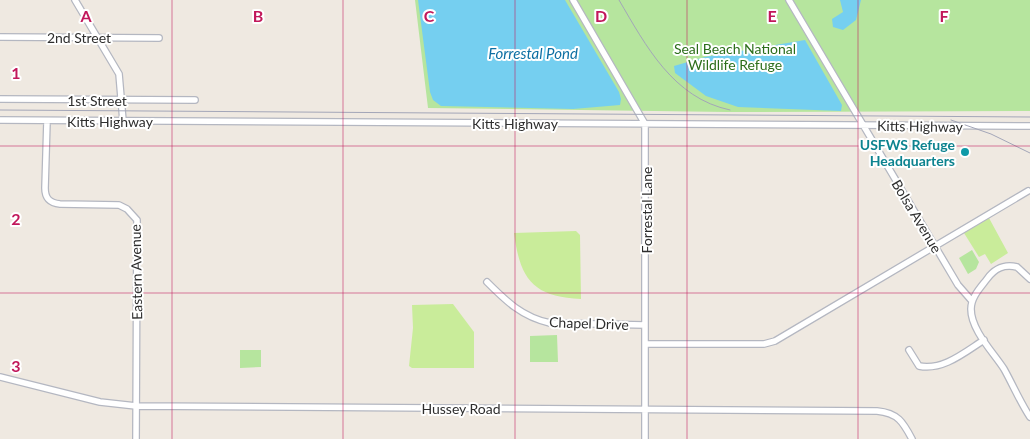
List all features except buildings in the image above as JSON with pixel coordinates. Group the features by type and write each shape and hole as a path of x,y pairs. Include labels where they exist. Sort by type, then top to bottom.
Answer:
{"street":[{"path":"75,0 120,74 122,120"},
{"path":"573,0 645,124"},
{"name":"Bolsa Avenue","path":"789,0 935,247 964,294 972,301"},
{"name":"2nd Street","path":"0,37 158,38"},
{"name":"1st Street","path":"0,99 195,100"},
{"name":"Kitts Highway","path":"0,120 1030,126"},
{"name":"Eastern Avenue","path":"46,121 45,188 48,199 52,203 60,204 119,205 127,209 137,220 136,439"},
{"name":"Forrestal Lane","path":"644,439 645,124"},
{"path":"645,344 764,344 784,336 1028,191"},
{"path":"1030,279 1017,267 999,267 990,274 972,301 970,310 984,340 1004,370 1030,417"},
{"name":"Chapel Drive","path":"487,282 512,307 535,320 550,323 645,325"},
{"path":"909,350 915,362 919,366 926,368 949,361 984,340"},
{"name":"Hussey Road","path":"0,377 100,402 136,406 886,412 900,418 910,438"}],"green space":[{"name":"Seal Beach National Wildlife Refuge","path":"415,0 1030,0 1030,111 727,112 428,108"},
{"path":"989,218 1008,253 991,264 985,254 979,257 964,233"},
{"path":"576,231 580,235 581,299 551,294 540,289 525,274 520,262 514,233"},
{"path":"972,250 979,262 976,269 968,274 959,258"},
{"path":"453,304 474,332 474,368 412,368 409,366 413,328 412,305"},
{"path":"557,335 558,362 530,362 530,336"},
{"path":"240,350 261,350 261,367 240,368"}],"water":[{"name":"Forrestal Pond","path":"418,0 565,0 619,92 620,105 573,109 441,106 433,100 430,92"},
{"path":"840,0 861,0 856,20 843,30 833,27 832,19 843,12"},
{"path":"805,40 842,105 841,111 738,107 706,96 675,73 674,66 705,57"}],"railway":[{"path":"619,0 651,52 677,82 692,94 710,104 730,110"},
{"path":"0,110 1030,117"},
{"path":"951,120 991,134 1030,153"}],"place":[{"name":"USFWS Refuge Headquarters","path":"965,152"}]}
